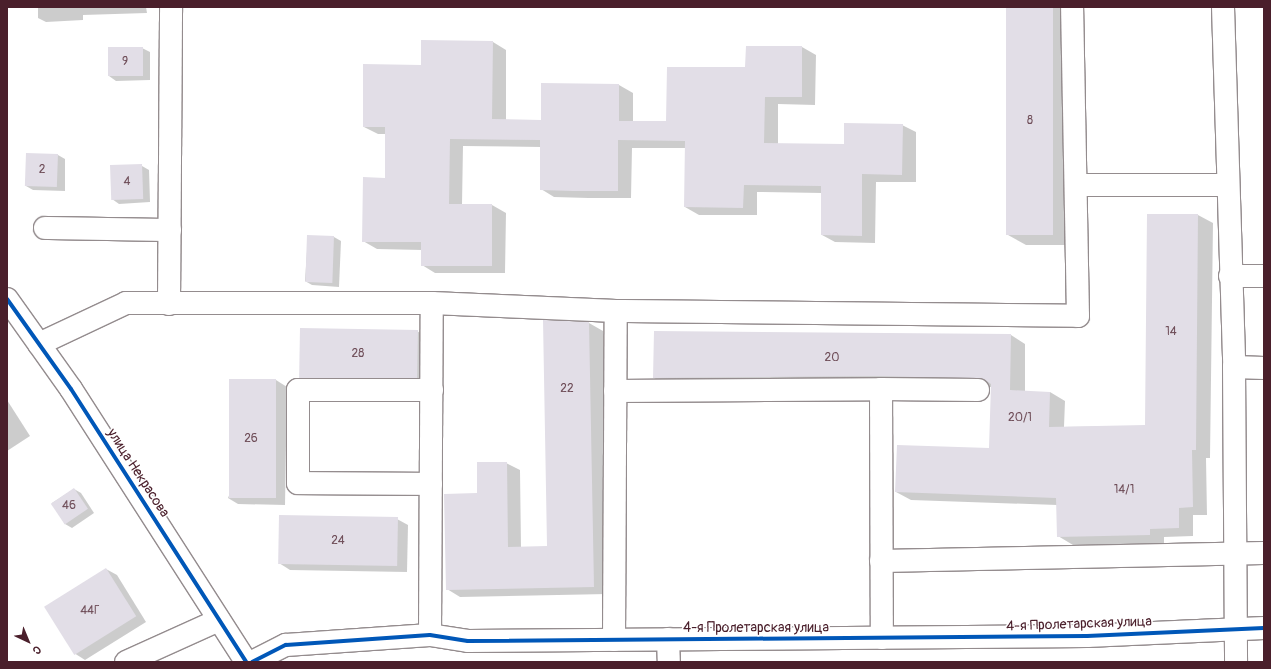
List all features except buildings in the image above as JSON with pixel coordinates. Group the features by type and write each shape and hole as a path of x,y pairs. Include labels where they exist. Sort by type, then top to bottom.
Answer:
{"street":[{"path":"170,7 170,304"},
{"path":"39,344 126,303 432,303 616,311 1078,316 1077,185 1072,7"},
{"path":"1223,7 1230,276 1234,367 1237,628 1236,662"},
{"path":"1077,185 1228,185"},
{"path":"45,228 170,230"},
{"path":"1230,276 1264,276"},
{"name":"улица Некрасова","path":"7,300 71,389 246,662"},
{"path":"430,635 432,303"},
{"path":"614,640 616,311"},
{"path":"1234,367 1264,368"},
{"path":"615,391 881,389 978,390"},
{"path":"881,389 882,638"},
{"path":"431,484 298,483 298,390 432,390"},
{"path":"881,561 1264,553"},
{"path":"126,662 219,620"},
{"name":"4-я Пролетарская улица","path":"252,662 286,645 430,635 468,641 882,638 1087,636 1237,628 1264,628"},
{"path":"668,639 669,662"}],"cycle path":[{"path":"7,299 71,389 246,662"},
{"path":"252,662 286,645 430,635 468,641 1087,636 1264,628"}]}
